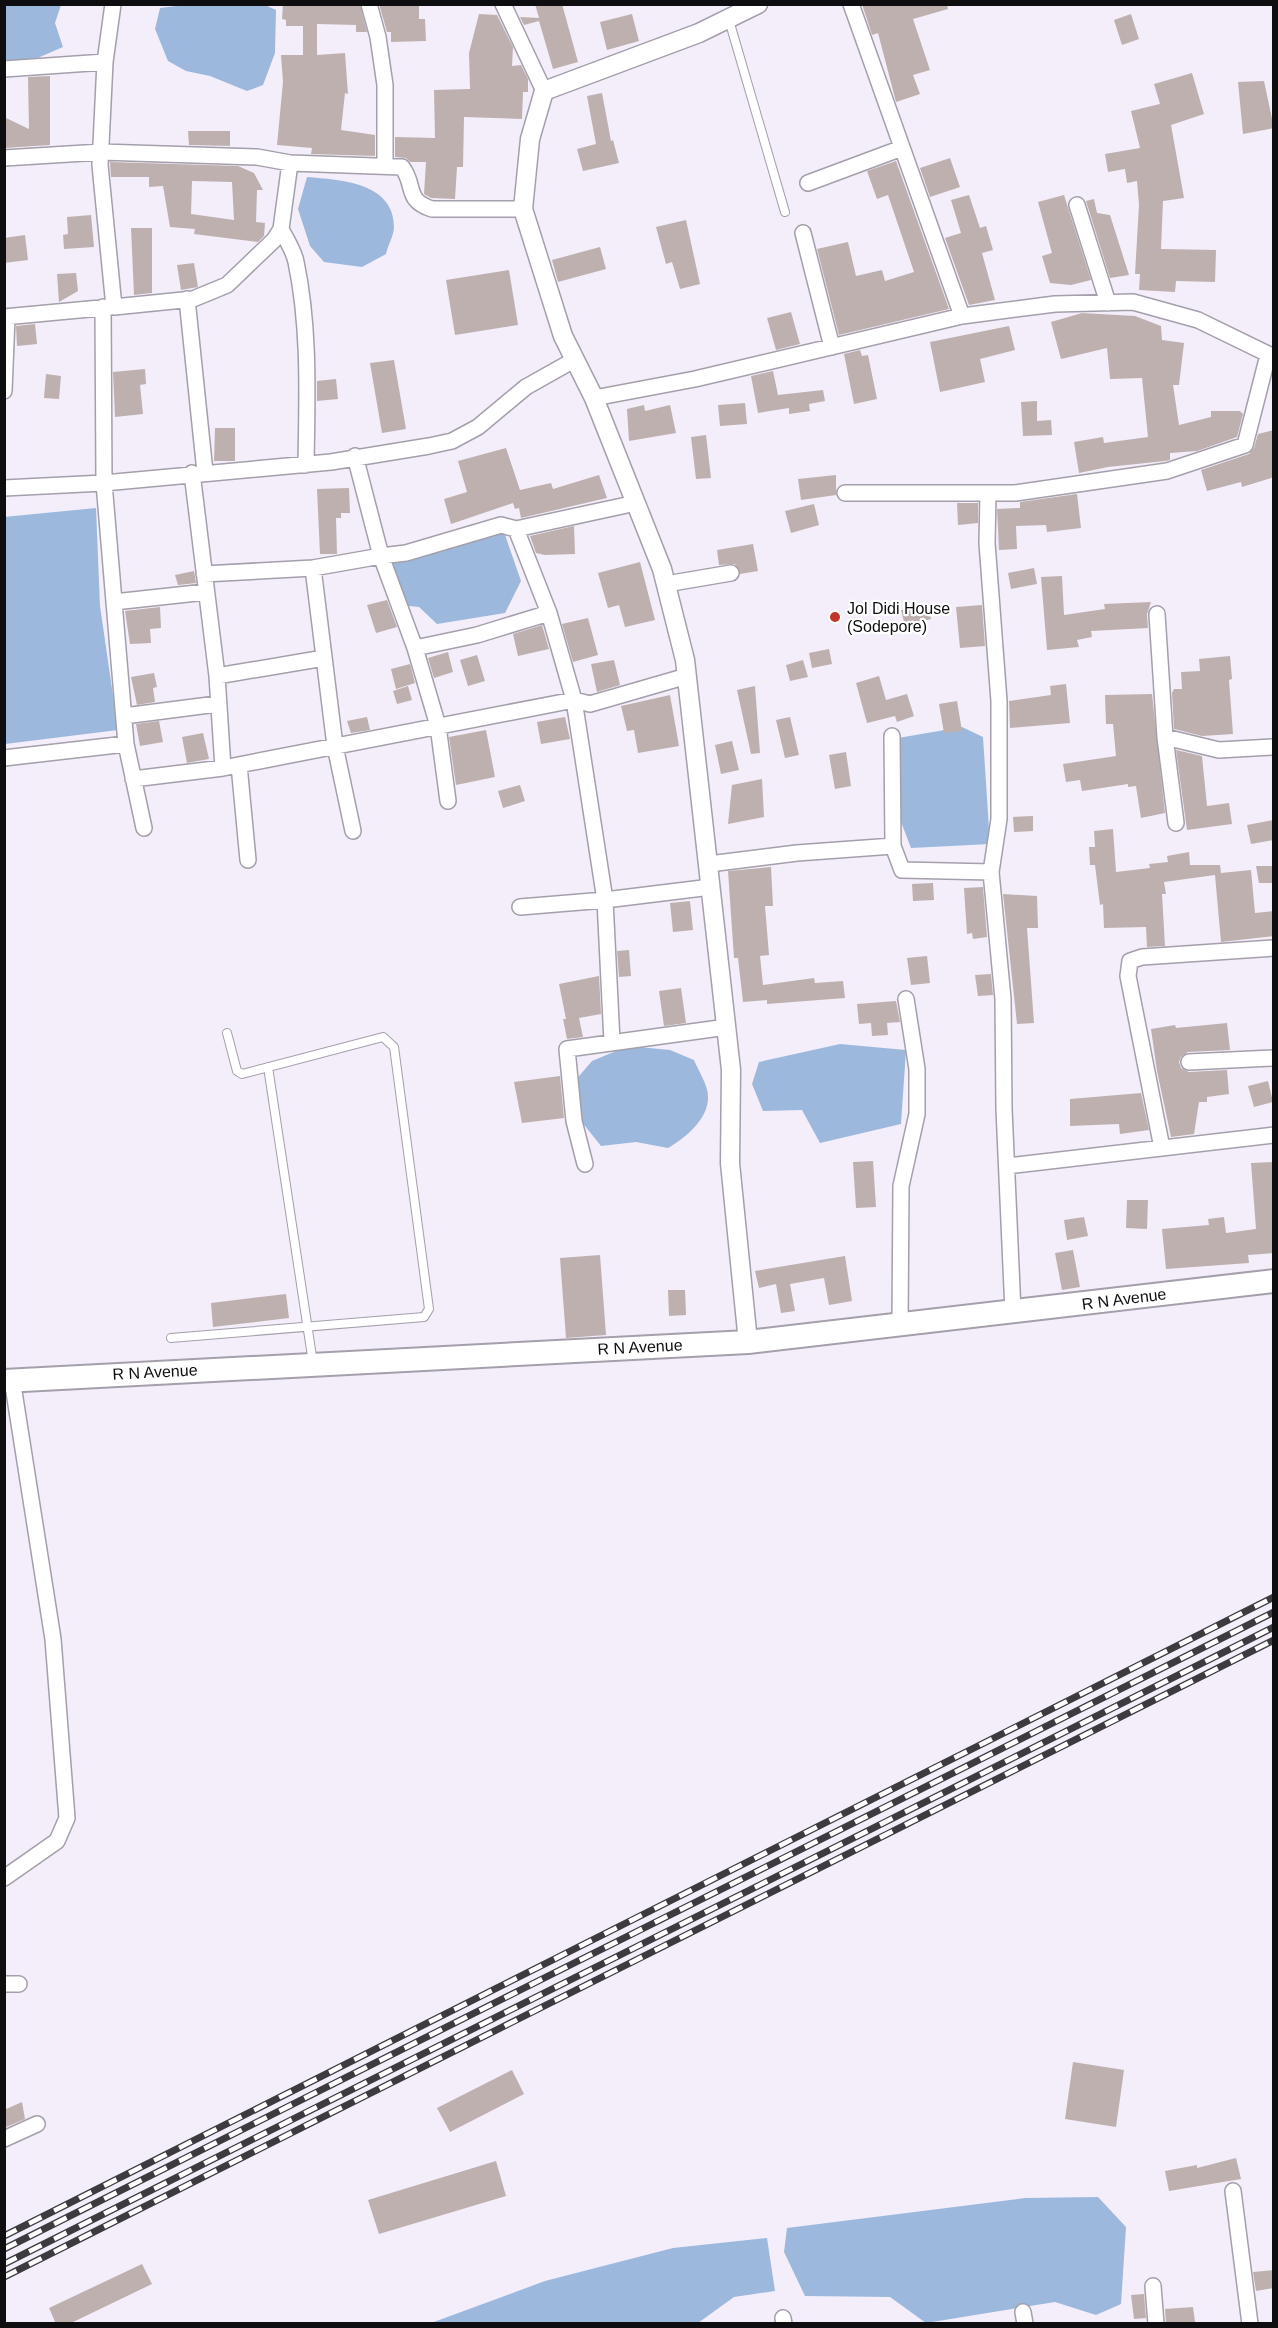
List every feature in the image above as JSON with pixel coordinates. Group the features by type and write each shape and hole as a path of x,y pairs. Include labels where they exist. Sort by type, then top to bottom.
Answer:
{"main road":[{"name":"R N Avenue","path":"8,1380 748,1342 1274,1281"}],"street":[{"path":"113,4 105,62 100,152 108,307 104,483 126,744 144,828"},
{"path":"369,4 378,37 385,85 386,166"},
{"path":"503,4 544,91 530,139 523,209 563,336 594,398 666,584 687,676 731,1070 730,1163 748,1342"},
{"path":"544,91 699,33 758,4"},
{"path":"851,4 962,316"},
{"path":"4,69 105,62"},
{"path":"808,183 902,148"},
{"path":"4,158 100,152 257,157 290,163 402,167 413,198 420,205 432,209 523,209"},
{"path":"4,391 6,317 187,299 227,285 274,240 281,228 290,163"},
{"path":"1077,205 1108,303"},
{"path":"281,228 296,260 303,319 307,395 306,465"},
{"path":"803,233 832,347"},
{"path":"187,299 204,574 216,676 223,768"},
{"path":"594,398 695,379 962,316 1055,304 1133,303 1198,320 1271,356 1245,445 1167,471 1016,493 845,493"},
{"path":"4,488 104,483 306,465 452,441 478,427 526,387 574,360"},
{"path":"355,456 381,556 415,648 438,726 448,801"},
{"path":"988,493 987,543 999,701 999,819 991,872 1003,999 1006,1166 1013,1312"},
{"path":"204,574 313,568 406,553 501,525 516,528 636,504"},
{"path":"516,528 549,613 574,700 605,900 612,1042"},
{"path":"313,568 335,746 353,831"},
{"path":"666,584 731,573"},
{"path":"114,602 206,592"},
{"path":"415,648 477,635 549,613"},
{"path":"1157,614 1165,737 1176,823"},
{"path":"216,676 324,658"},
{"path":"133,779 223,768 574,700 590,704 687,676"},
{"path":"124,716 218,704"},
{"path":"892,736 893,846 902,870 991,872"},
{"path":"1165,737 1219,750 1274,747"},
{"path":"4,758 126,744"},
{"path":"239,765 248,860"},
{"path":"709,864 797,853 893,846"},
{"path":"520,907 605,900 711,887"},
{"path":"1162,1148 1128,976 1130,962 1142,957 1274,948"},
{"path":"900,1325 901,1186 917,1114 917,1069 906,999"},
{"path":"585,1164 574,1121 567,1049 727,1027"},
{"path":"1189,1062 1274,1058"},
{"path":"1006,1166 1274,1135"},
{"path":"4,1878 57,1841 67,1818 53,1639 8,1380"},
{"path":"4,2139 37,2124"},
{"path":"1233,2191 1250,2324"},
{"path":"1153,2286 1156,2324"}],"lane":[{"path":"729,18 785,212"},
{"path":"171,1338 424,1317 429,1309 394,1047 390,1041 383,1037 242,1074 237,1071 227,1034"},
{"path":"268,1067 314,1364"}],"water":[{"path":"193,4 265,5 276,10 275,53 263,85 247,91 210,76 186,71 168,61 155,29 160,8"},
{"path":"5,5 61,5 55,23 63,47 26,63 5,61"},
{"path":"307,177 363,186 375,192 385,201 392,212 394,227 386,254 362,267 324,262 310,246 298,209"},
{"path":"96,508 100,606 118,730 5,744 4,517"},
{"path":"481,525 504,532 521,581 505,613 437,624 419,607 399,605 384,559"},
{"path":"962,727 983,737 990,844 911,848 888,788 898,738"},
{"path":"840,1044 906,1050 901,1124 820,1143 802,1110 763,1111 752,1084 759,1062"},
{"path":"628,1046 670,1050 694,1060 705,1082 708,1096 705,1112 695,1127 668,1148 636,1142 601,1146 581,1121 574,1082 592,1061"},
{"path":"1098,2197 1126,2227 1121,2304 1096,2315 1055,2302 926,2323 890,2297 805,2296 784,2252 787,2228 1025,2198"},
{"path":"767,2238 775,2291 734,2297 698,2323 431,2323 545,2281 673,2248"}],"building":[{"path":"283,4 360,4 367,32 356,32 356,25 317,24 317,55 345,53 348,94 345,93 341,130 375,135 375,156 311,154 312,148 277,145 283,82 281,55 303,55 303,26 286,26 286,20 282,19"},
{"path":"379,4 419,4 419,19 425,19 426,41 391,42 391,32 387,32"},
{"path":"535,4 562,4 578,62 553,69 539,21 524,25 520,17 539,18"},
{"path":"862,4 947,4 948,9 913,19 930,70 913,75 920,94 896,102 878,33 872,35"},
{"path":"479,14 497,15 513,47 512,66 521,65 528,79 528,92 523,92 522,119 464,117 463,167 457,167 455,199 431,198 424,194 426,162 410,162 406,158 395,157 395,137 435,138 434,90 470,89 469,53"},
{"path":"632,14 639,41 607,50 600,22"},
{"path":"1131,14 1139,39 1122,45 1114,20"},
{"path":"1192,73 1204,114 1171,125 1184,198 1163,201 1161,249 1216,250 1215,282 1176,281 1175,292 1139,290 1140,274 1135,274 1139,205 1137,181 1127,183 1125,169 1108,172 1105,154 1140,148 1131,111 1160,104 1154,84"},
{"path":"50,76 50,145 5,148 6,118 29,129 28,77"},
{"path":"1264,81 1274,128 1243,134 1238,82"},
{"path":"602,93 611,141 613,140 619,163 583,171 577,149 596,144 587,96"},
{"path":"188,131 230,131 230,146 189,145"},
{"path":"950,158 960,187 930,197 920,168"},
{"path":"896,161 949,309 839,335 817,249 848,242 856,276 882,270 885,281 914,272 888,195 877,199 867,171"},
{"path":"110,162 238,166 254,173 263,190 257,190 256,222 265,223 264,236 258,242 194,234 195,229 170,227 163,186 149,187 149,177 111,177","holes":["192,181 232,182 234,220 191,214"]},
{"path":"969,195 980,228 986,226 993,250 982,253 995,300 969,305 945,238 961,233 951,200"},
{"path":"1064,195 1091,280 1071,285 1050,283 1042,256 1052,253 1038,202"},
{"path":"1094,199 1097,213 1110,215 1129,275 1110,278 1086,201"},
{"path":"91,215 94,247 64,249 63,235 68,234 67,217"},
{"path":"686,220 700,284 680,289 672,262 666,264 656,227"},
{"path":"131,228 152,228 152,293 134,295"},
{"path":"25,235 28,260 4,263 4,238"},
{"path":"600,247 606,269 558,282 552,260"},
{"path":"194,263 198,287 181,290 177,265"},
{"path":"509,270 518,325 455,335 446,280"},
{"path":"76,273 78,291 59,302 57,274"},
{"path":"791,312 800,344 776,350 767,318"},
{"path":"1082,313 1135,316 1161,326 1162,340 1184,343 1179,385 1173,385 1179,425 1211,417 1211,411 1240,411 1243,414 1237,437 1197,451 1170,453 1170,460 1108,467 1079,473 1074,442 1103,437 1104,443 1148,437 1142,378 1110,379 1107,348 1061,359 1051,322"},
{"path":"35,324 37,344 17,346 16,326"},
{"path":"1009,326 1015,350 980,359 985,382 940,392 930,342"},
{"path":"860,350 862,356 868,355 877,399 854,404 844,354"},
{"path":"394,360 406,429 382,433 370,363"},
{"path":"145,369 146,384 140,385 143,414 115,417 113,372"},
{"path":"773,371 778,395 823,390 825,401 809,404 810,411 789,414 789,408 758,413 751,376"},
{"path":"46,374 61,376 59,399 44,398"},
{"path":"336,379 338,399 317,401 317,381"},
{"path":"1037,401 1037,421 1051,420 1052,435 1023,436 1021,402"},
{"path":"745,403 747,424 720,426 718,405"},
{"path":"644,405 645,411 670,405 676,433 629,441 627,409"},
{"path":"215,428 235,428 235,461 214,461"},
{"path":"1274,430 1274,477 1242,487 1241,482 1207,491 1201,470 1249,454 1254,448 1258,434"},
{"path":"706,435 711,478 696,479 691,437"},
{"path":"506,448 520,490 551,483 553,489 599,475 607,498 521,518 519,508 515,509 513,503 451,524 444,499 467,492 458,461"},
{"path":"836,475 836,495 801,500 798,479"},
{"path":"349,488 350,513 341,513 341,518 336,518 337,554 320,554 317,489"},
{"path":"1077,494 1081,528 1047,532 1046,525 1016,526 1017,549 999,550 997,509 1020,508 1020,502"},
{"path":"957,503 978,503 978,523 958,525"},
{"path":"814,504 819,525 791,533 785,511"},
{"path":"574,526 575,554 536,553 530,536"},
{"path":"753,544 758,571 740,574 735,564 719,565 717,550"},
{"path":"640,562 655,620 625,627 619,605 608,608 598,573"},
{"path":"1034,568 1037,584 1011,589 1008,573"},
{"path":"194,571 196,583 178,585 175,575"},
{"path":"1062,576 1064,615 1105,609 1104,604 1151,602 1147,614 1148,628 1091,631 1092,637 1077,640 1079,647 1047,650 1041,577"},
{"path":"387,600 397,627 376,633 367,605"},
{"path":"928,604 931,619 905,626 901,610"},
{"path":"982,605 985,646 960,648 956,607"},
{"path":"160,607 161,628 150,629 151,643 130,644 125,611"},
{"path":"588,618 598,655 573,662 562,624"},
{"path":"542,625 549,649 518,656 513,634"},
{"path":"829,649 832,664 812,668 809,653"},
{"path":"448,652 453,672 434,678 428,658"},
{"path":"477,655 485,681 468,686 460,660"},
{"path":"1230,656 1232,679 1229,680 1233,734 1202,736 1174,729 1172,693 1174,689 1182,689 1181,672 1200,671 1199,659"},
{"path":"614,660 620,685 597,692 591,664"},
{"path":"803,660 808,677 790,681 786,665"},
{"path":"410,664 415,683 396,689 391,669"},
{"path":"154,673 157,687 153,688 155,702 137,705 131,677"},
{"path":"879,676 886,700 907,694 914,716 897,722 895,716 867,723 856,683"},
{"path":"1066,684 1070,723 1010,728 1009,701 1051,695 1050,686"},
{"path":"408,686 412,700 397,704 393,691"},
{"path":"755,686 760,753 751,754 737,690"},
{"path":"1152,694 1165,813 1141,818 1136,786 1128,787 1128,784 1082,791 1080,780 1066,782 1063,764 1116,756 1113,724 1106,724 1105,695"},
{"path":"670,695 679,746 638,753 634,730 627,731 621,706"},
{"path":"957,701 962,731 944,733 939,704"},
{"path":"367,717 370,730 351,733 347,721"},
{"path":"565,717 570,739 541,744 537,722"},
{"path":"790,717 799,755 785,758 776,720"},
{"path":"159,721 163,742 140,746 136,724"},
{"path":"486,730 495,777 456,785 449,737"},
{"path":"203,733 209,759 187,763 182,737"},
{"path":"732,741 739,770 721,774 715,745"},
{"path":"1176,750 1202,756 1207,806 1229,803 1232,824 1187,830"},
{"path":"846,752 851,786 835,789 829,755"},
{"path":"762,779 764,817 728,824 732,785"},
{"path":"520,785 525,801 503,808 498,791"},
{"path":"1033,816 1033,831 1014,832 1013,817"},
{"path":"1274,820 1274,840 1251,844 1247,825"},
{"path":"1113,829 1116,872 1150,868 1149,864 1168,862 1167,856 1189,852 1190,865 1220,865 1221,873 1251,870 1255,913 1274,911 1274,936 1221,942 1215,875 1164,882 1166,894 1162,894 1165,946 1147,947 1146,927 1104,928 1103,904 1100,905 1095,865 1090,865 1089,847 1095,847 1094,831"},
{"path":"1256,866 1274,866 1274,883 1259,883"},
{"path":"771,867 773,906 765,906 769,955 760,956 763,985 814,978 815,983 843,981 845,998 767,1004 767,1000 743,1002 738,958 734,958 728,871"},
{"path":"933,883 934,900 913,901 912,884"},
{"path":"983,887 987,937 973,939 972,933 967,934 964,888"},
{"path":"1003,894 1037,896 1038,928 1027,928 1034,1023 1017,1024"},
{"path":"690,901 693,930 673,932 670,903"},
{"path":"629,950 631,976 619,977 617,951"},
{"path":"927,956 930,983 911,985 907,958"},
{"path":"991,974 993,995 978,996 975,975"},
{"path":"599,976 601,1014 579,1018 583,1037 567,1039 563,1019 566,1019 559,984"},
{"path":"681,988 686,1023 664,1026 659,991"},
{"path":"896,1001 900,1022 887,1023 888,1035 872,1036 871,1023 859,1024 857,1004"},
{"path":"1227,1023 1230,1050 1188,1052 1181,1057 1179,1062 1181,1068 1189,1072 1227,1070 1229,1094 1207,1097 1207,1102 1199,1102 1194,1134 1171,1137 1151,1029 1175,1025 1176,1028"},
{"path":"560,1076 564,1118 522,1123 514,1082"},
{"path":"1268,1081 1273,1102 1254,1107 1248,1086"},
{"path":"1141,1093 1149,1130 1120,1134 1119,1124 1070,1126 1070,1099"},
{"path":"873,1161 876,1207 856,1208 853,1162"},
{"path":"1274,1162 1274,1253 1248,1255 1249,1263 1166,1269 1162,1229 1209,1225 1208,1219 1224,1217 1226,1233 1256,1229 1251,1163"},
{"path":"1127,1200 1148,1200 1147,1229 1126,1228"},
{"path":"1084,1217 1088,1236 1067,1240 1064,1220"},
{"path":"1073,1250 1080,1287 1062,1290 1055,1253"},
{"path":"600,1255 606,1335 566,1338 560,1258"},
{"path":"845,1256 852,1301 829,1305 824,1278 790,1284 795,1311 781,1313 776,1284 759,1288 755,1271"},
{"path":"668,1290 685,1290 686,1315 669,1316"},
{"path":"286,1294 289,1318 213,1327 211,1303"},
{"path":"1073,2062 1124,2070 1116,2127 1065,2119"},
{"path":"512,2070 524,2094 450,2132 437,2108"},
{"path":"22,2102 25,2119 4,2128 4,2110"},
{"path":"1236,2158 1241,2179 1169,2191 1165,2171 1197,2165 1197,2168"},
{"path":"496,2161 506,2196 379,2234 368,2200"},
{"path":"142,2264 152,2284 69,2324 56,2324 49,2308"},
{"path":"1274,2270 1274,2288 1256,2291 1253,2272"},
{"path":"1144,2294 1146,2318 1134,2319 1131,2295"},
{"path":"1193,2307 1195,2322 1166,2324 1165,2309"}],"railway":[{"path":"4,2236 1274,1597"},
{"path":"4,2249 1274,1612"},
{"path":"4,2264 1274,1627"},
{"path":"4,2277 1274,1640"}],"place":[{"name":"Jol Didi House (Sodepore)","path":"835,617"}]}
